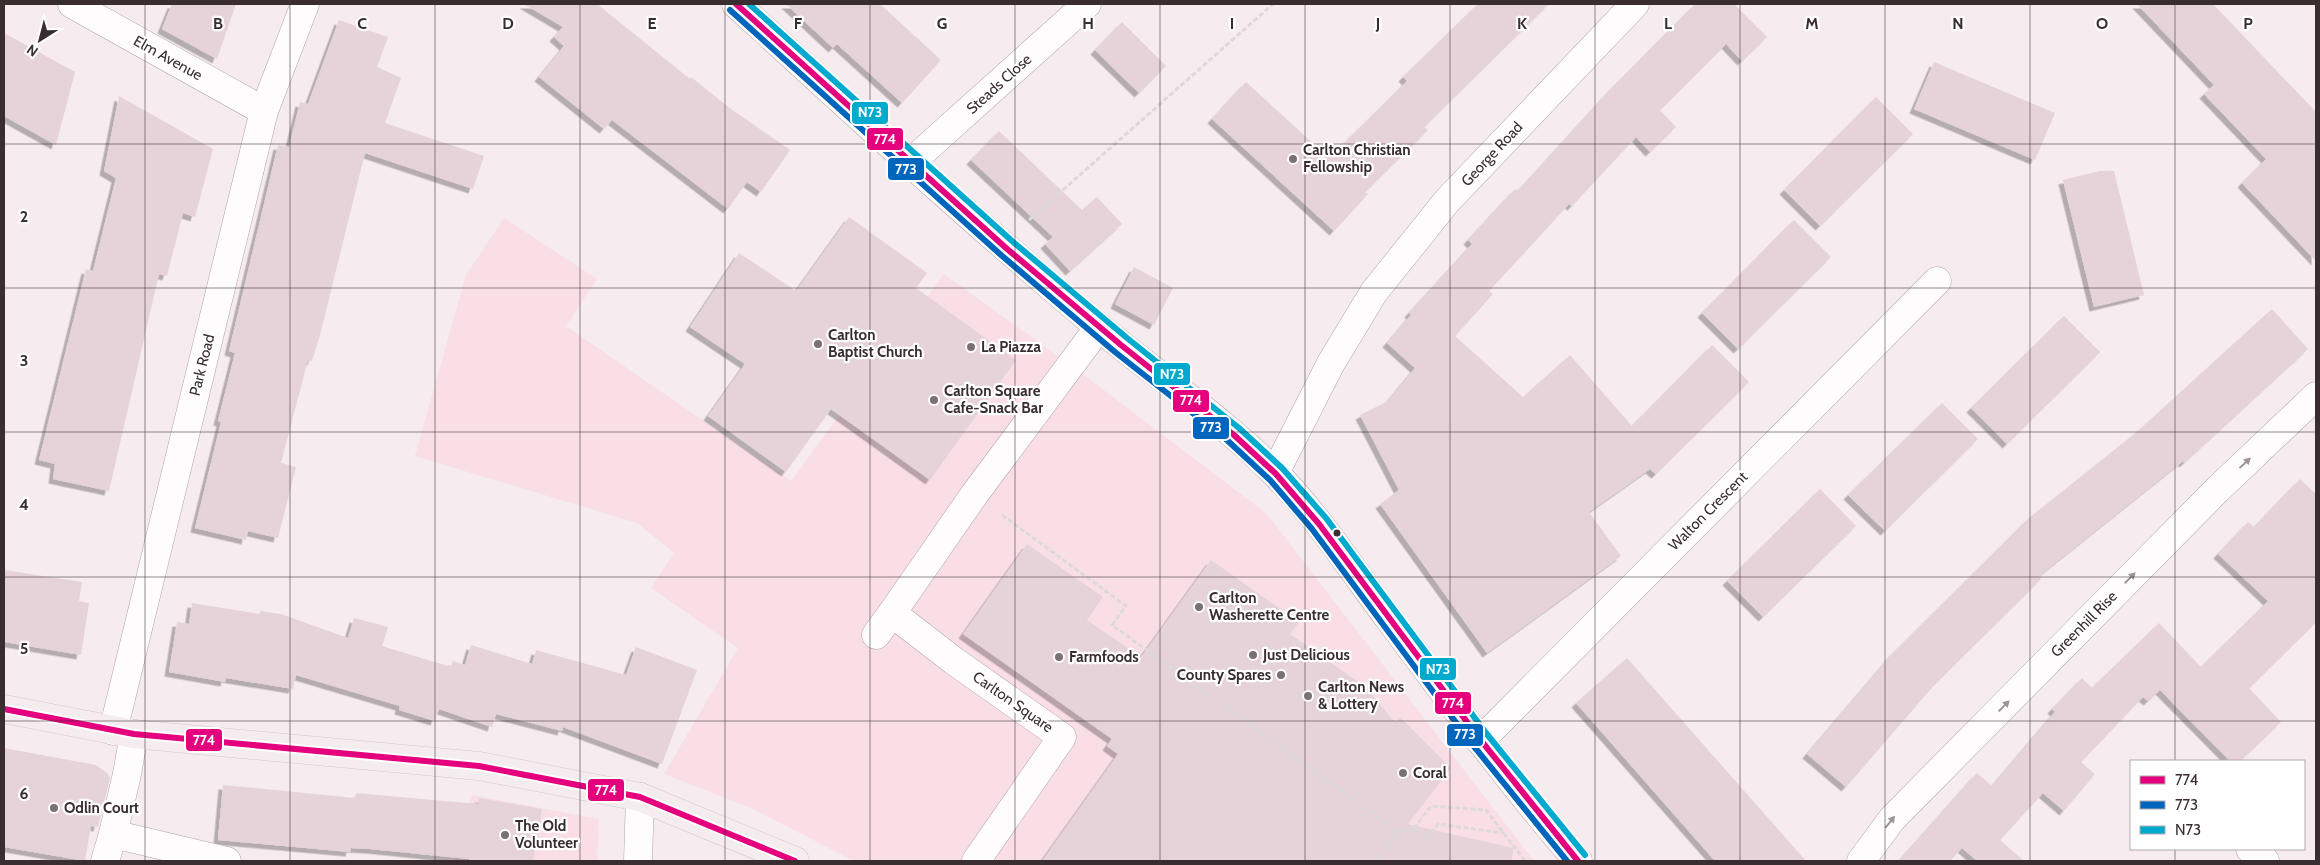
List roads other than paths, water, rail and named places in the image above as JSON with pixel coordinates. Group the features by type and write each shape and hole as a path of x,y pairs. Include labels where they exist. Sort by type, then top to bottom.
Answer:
{"main road":[{"path":"4,709 124,732 479,766 640,797 795,861"}],"street":[{"name":"Elm Avenue","path":"72,4 264,111"},
{"name":"Park Road","path":"105,861 127,774 124,732 264,111 305,4"},
{"path":"736,4 910,163 1003,244 1099,327 1208,414 1275,473 1316,518 1480,741 1578,861"},
{"name":"Steads Close","path":"910,163 1087,4"},
{"name":"George Road","path":"1275,473 1331,362 1374,292 1448,201 1635,4"},
{"name":"Walton Crescent","path":"1480,741 1937,281"},
{"path":"876,635 974,495 1099,327"},
{"name":"Greenhill Rise","path":"1861,861 1899,812 2218,489 2316,396"},
{"name":"Carlton Square","path":"892,613 954,661 1062,736 976,861"},
{"path":"638,861 640,797"},
{"path":"113,834 227,861"},
{"path":"2251,850 2265,861"}],"place":[{"name":"Carlton Christian Fellowship","path":"1293,159"},
{"name":"Carlton Baptist Church","path":"818,344"},
{"name":"La Piazza","path":"971,347"},
{"name":"Carlton Square Cafe-Snack Bar","path":"934,400"},
{"name":"Carlton Washerette Centre","path":"1199,607"},
{"name":"Just Delicious","path":"1253,655"},
{"name":"Farmfoods","path":"1059,657"},
{"name":"County Spares","path":"1281,675"},
{"name":"Carlton News & Lottery","path":"1308,696"},
{"name":"Coral","path":"1403,773"},
{"name":"Odlin Court","path":"54,808"},
{"name":"The Old Volunteer","path":"505,835"}]}
